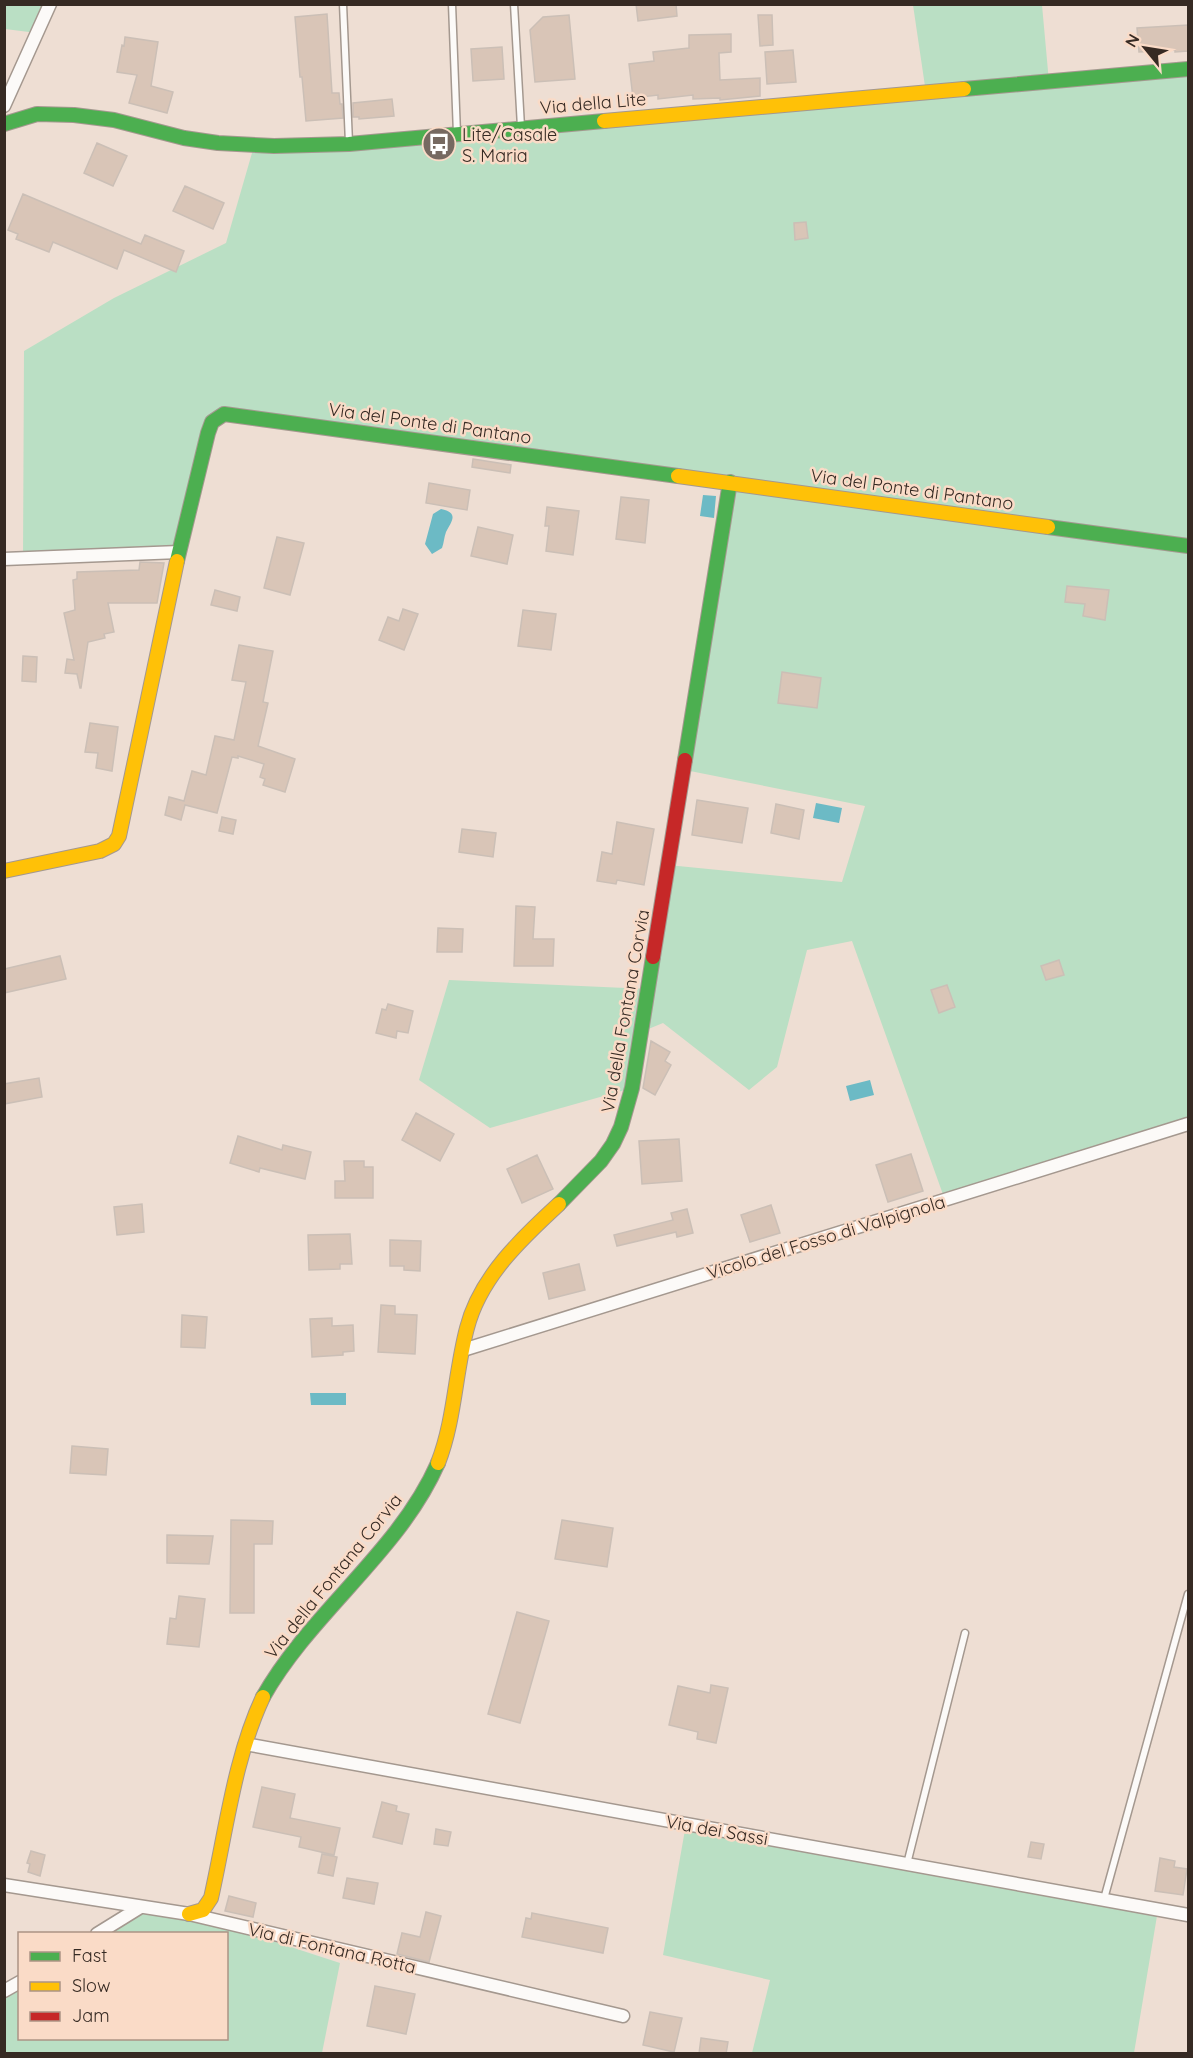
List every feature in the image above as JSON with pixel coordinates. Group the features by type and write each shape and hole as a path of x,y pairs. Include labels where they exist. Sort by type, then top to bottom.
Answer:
{"street":[{"path":"4,106 50,4"},
{"name":"Via della Lite","path":"4,124 37,114 67,114 114,120 177,136 218,143 274,146 349,144 1188,69"},
{"name":"Via del Ponte di Pantano","path":"4,871 100,851 117,840 121,831 209,427 215,418 224,414 1188,546"},
{"name":"Via della Fontana Corvia","path":"189,1914 196,1914 204,1910 211,1898 245,1744 254,1716 274,1678 396,1530 431,1476 449,1432 469,1322 489,1280 514,1247 601,1161 612,1146 625,1120 730,482"},
{"path":"4,559 180,552"},
{"name":"Vicolo del Fosso di Valpignola","path":"463,1350 1188,1124"},
{"name":"Via dei Sassi","path":"245,1744 1188,1915"},
{"name":"Via di Fontana Rotta","path":"4,1885 139,1908 189,1914 623,2016"},
{"path":"101,1932 139,1908"},
{"path":"4,1991 18,1983"}],"lane":[{"path":"343,4 349,144"},
{"path":"452,4 457,134"},
{"path":"514,4 521,128"},
{"path":"1104,1900 1188,1594"},
{"path":"907,1864 965,1634"}],"green space":[{"path":"5,5 50,5 37,33 5,29"},
{"path":"913,5 1042,5 1049,82 1188,69 1188,1124 945,1200 852,941 807,950 777,1067 749,1090 663,1023 641,1032 632,1088 490,1128 419,1080 449,980 648,989 668,865 842,882 865,806 680,769 730,483 219,415 179,552 23,559 24,351 114,298 226,243 254,146 926,93"},
{"path":"686,1824 1158,1910 1134,2053 752,2053 770,1980 663,1955"},
{"path":"139,1908 189,1914 340,1963 322,2053 5,2054 5,1991 18,1983 18,2040 228,2040 228,1932 100,1932"}],"water":[{"path":"703,495 716,496 714,518 700,516"},
{"path":"441,509 452,515 452,521 446,532 442,548 432,554 425,544 433,514"},
{"path":"816,803 842,808 839,823 813,818"},
{"path":"870,1080 874,1095 850,1101 846,1086"},
{"path":"310,1393 346,1393 346,1405 311,1405"}],"building":[{"path":"636,4 676,4 677,16 638,21"},
{"path":"327,14 332,93 339,93 343,118 306,121 295,17"},
{"path":"569,15 575,79 535,82 530,30 543,17"},
{"path":"758,15 772,15 773,45 760,46"},
{"path":"1188,25 1188,51 1139,52 1137,28"},
{"path":"731,34 731,52 719,53 720,80 760,78 760,96 720,100 720,98 693,99 693,95 658,99 658,95 633,98 629,64 654,61 653,52 689,48 689,35"},
{"path":"125,37 158,42 151,86 173,92 167,113 129,103 137,75 117,72"},
{"path":"502,47 504,79 473,81 471,49"},
{"path":"793,50 796,82 767,84 765,52"},
{"path":"392,99 394,116 359,119 359,117 353,117 353,103"},
{"path":"97,143 127,156 113,186 84,173"},
{"path":"185,186 224,203 213,229 173,211"},
{"path":"23,194 141,244 145,235 184,251 176,272 124,250 117,269 53,242 49,252 16,239 18,234 8,230"},
{"path":"806,222 808,238 795,240 794,223"},
{"path":"473,459 511,465 510,473 472,467"},
{"path":"429,483 470,490 467,510 426,503"},
{"path":"621,497 649,500 645,543 616,539"},
{"path":"547,507 579,511 573,555 546,551 549,526 545,526"},
{"path":"478,527 513,535 507,564 471,556"},
{"path":"277,537 304,543 290,595 264,588"},
{"path":"140,562 164,563 157,603 108,603 114,632 104,634 105,638 88,642 80,688 77,674 65,673 67,659 74,660 64,613 75,610 73,580 77,579 77,572 139,570"},
{"path":"1067,586 1109,590 1105,620 1083,616 1085,604 1065,602"},
{"path":"215,590 240,597 237,611 211,605"},
{"path":"403,609 418,614 404,650 379,640 388,617 399,621"},
{"path":"523,610 556,614 551,650 518,646"},
{"path":"239,645 273,651 263,702 268,703 258,746 295,759 285,792 263,785 265,779 260,777 264,764 238,756 238,758 232,757 217,813 185,805 181,820 165,815 169,797 184,801 192,771 206,775 215,736 234,740 246,682 232,680"},
{"path":"23,656 37,657 36,682 22,681"},
{"path":"782,672 821,678 817,708 778,703"},
{"path":"90,723 118,727 112,771 96,768 98,753 85,752"},
{"path":"697,800 748,808 742,843 692,835"},
{"path":"776,804 804,810 799,839 771,833"},
{"path":"222,817 236,820 233,834 219,831"},
{"path":"617,822 654,829 644,885 617,880 616,884 597,881 602,852 612,854"},
{"path":"462,829 496,833 493,857 459,852"},
{"path":"516,906 535,907 533,939 554,939 553,966 514,966"},
{"path":"438,928 463,929 462,952 437,952"},
{"path":"60,956 66,979 4,993 4,969"},
{"path":"1059,960 1064,975 1046,980 1041,966"},
{"path":"947,985 955,1007 939,1013 931,990"},
{"path":"388,1004 413,1011 408,1033 397,1031 396,1038 376,1033 382,1009 386,1010"},
{"path":"651,1041 670,1052 665,1061 671,1065 655,1095 643,1088"},
{"path":"39,1078 42,1097 4,1104 4,1084"},
{"path":"416,1113 454,1134 440,1161 402,1140"},
{"path":"238,1136 282,1150 283,1145 311,1152 305,1179 260,1168 259,1172 230,1163"},
{"path":"679,1139 682,1181 642,1184 639,1141"},
{"path":"911,1154 923,1191 888,1202 876,1165"},
{"path":"537,1155 553,1189 522,1203 507,1169"},
{"path":"344,1161 364,1161 364,1167 373,1167 373,1198 335,1198 335,1181 345,1181"},
{"path":"142,1204 144,1232 117,1235 114,1207"},
{"path":"771,1205 780,1233 750,1242 741,1215"},
{"path":"687,1209 693,1233 677,1237 676,1232 617,1246 614,1235 673,1220 671,1213"},
{"path":"350,1234 352,1264 340,1264 340,1269 309,1270 308,1235"},
{"path":"390,1240 421,1241 420,1271 404,1270 404,1266 390,1266"},
{"path":"579,1264 585,1290 549,1299 543,1273"},
{"path":"381,1305 395,1306 395,1314 417,1315 415,1354 378,1352"},
{"path":"182,1315 207,1317 205,1348 181,1347"},
{"path":"332,1318 332,1326 353,1325 354,1351 343,1352 343,1355 312,1357 310,1319"},
{"path":"72,1446 108,1449 106,1475 70,1473"},
{"path":"231,1520 273,1521 272,1544 254,1544 254,1613 230,1613"},
{"path":"562,1520 613,1528 607,1567 555,1559"},
{"path":"167,1535 213,1536 209,1564 167,1563"},
{"path":"179,1596 205,1599 199,1647 167,1644 170,1618 176,1619"},
{"path":"517,1612 549,1621 520,1723 488,1714"},
{"path":"711,1685 728,1688 716,1743 697,1739 698,1732 669,1725 678,1686 710,1693"},
{"path":"262,1787 295,1794 290,1818 340,1828 334,1855 299,1847 301,1837 253,1827"},
{"path":"382,1802 397,1806 396,1811 409,1814 402,1844 373,1837"},
{"path":"436,1829 451,1832 448,1846 434,1844"},
{"path":"1031,1842 1044,1844 1041,1859 1028,1857"},
{"path":"31,1851 45,1855 40,1876 28,1872 30,1864 27,1863"},
{"path":"322,1854 337,1857 333,1876 318,1873"},
{"path":"1160,1858 1175,1861 1174,1867 1187,1869 1183,1895 1155,1891"},
{"path":"347,1878 378,1883 374,1904 343,1898"},
{"path":"229,1896 256,1903 253,1917 225,1911"},
{"path":"426,1912 441,1916 429,1962 397,1954 402,1933 420,1937"},
{"path":"532,1913 608,1928 603,1953 522,1937 526,1918 531,1919"},
{"path":"375,1986 415,1994 406,2034 367,2026"},
{"path":"650,2012 682,2018 674,2052 643,2045"},
{"path":"701,2038 728,2042 726,2054 699,2054"}],"traffic: fast":[{"path":"964,89 1188,69"},
{"path":"4,124 37,114 74,115 114,120 184,138 218,143 274,146 349,144 604,121"},
{"path":"177,561 208,433 212,422 224,414 678,476"},
{"path":"685,760 730,482"},
{"path":"1048,527 1188,546"},
{"path":"559,1204 601,1161 621,1127 632,1088 653,957"},
{"path":"263,1697 305,1637 401,1525 421,1495 438,1463"}],"traffic: slow":[{"path":"604,121 964,89"},
{"path":"678,476 1048,527"},
{"path":"4,871 100,851 114,844 119,836 177,561"},
{"path":"438,1463 448,1430 463,1345 473,1309 492,1275 504,1260 559,1204"},
{"path":"189,1914 203,1910 211,1898 238,1770 263,1697"}],"traffic: jam":[{"path":"653,957 685,760"}],"place":[{"name":"Lite/Casale S. Maria","path":"439,144"}]}
